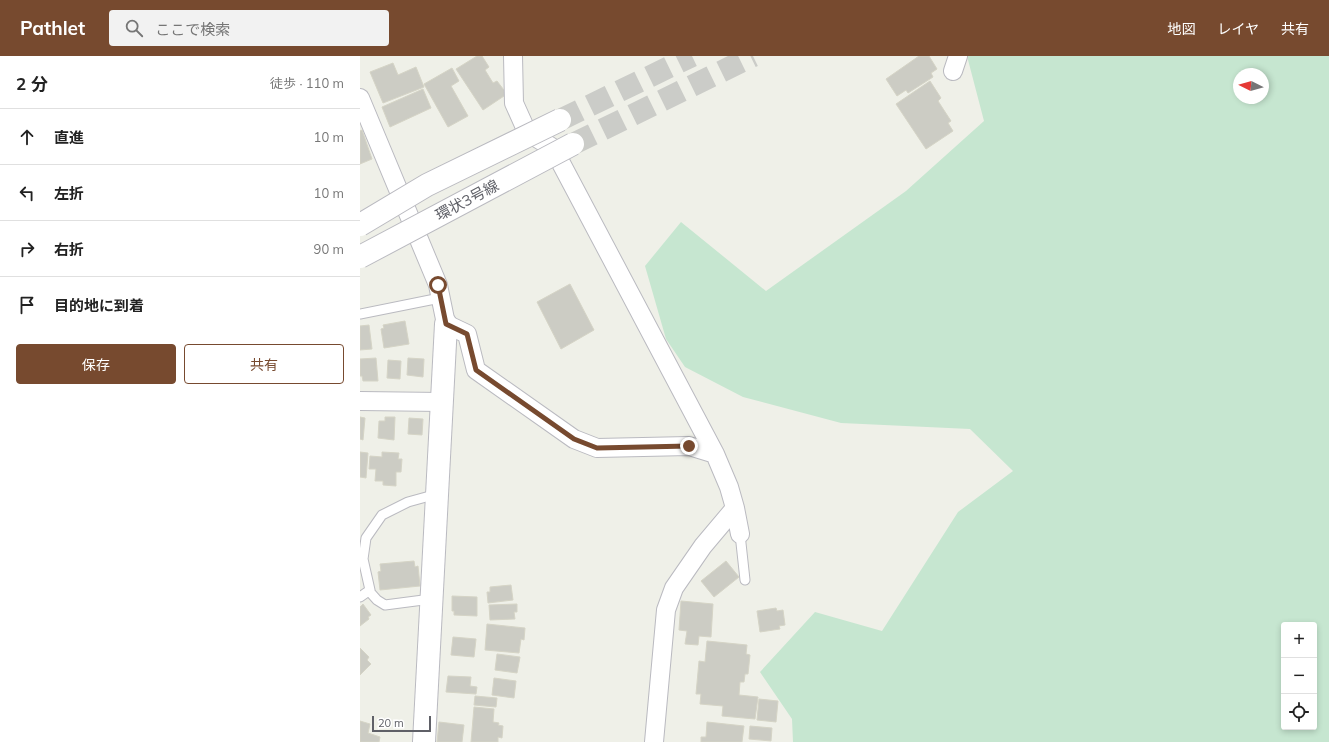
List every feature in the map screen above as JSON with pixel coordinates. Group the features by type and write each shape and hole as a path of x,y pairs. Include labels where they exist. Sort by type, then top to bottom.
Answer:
{"street":[{"path":"513,56 514,103 527,132 553,148 715,454 729,487 740,534"},
{"path":"360,98 438,285 446,324 424,742"},
{"name":"環状3号線","path":"360,225 427,186 560,120"},
{"name":"環状3号線","path":"360,257 573,144"},
{"path":"446,324 467,334 476,370 574,439 597,448 689,446 715,454"},
{"path":"360,401 442,402"},
{"path":"654,742 666,610 674,588 703,546 735,508"}],"lane":[{"path":"360,314 440,298"},
{"path":"431,599 386,605 377,600 369,591 363,559 366,538 382,514 408,502 437,494"},
{"path":"740,534 745,580"},
{"path":"360,597 369,591"}],"green space":[{"path":"967,56 1329,56 1329,742 793,742 792,719 760,672 815,612 882,631 958,512 1013,471 970,429 841,423 743,397 685,367 666,339 645,266 681,222 766,291 906,191 984,121"}],"building":[{"path":"477,56 482,56 489,67 485,70 493,83 497,81 507,94 483,110 456,69"},
{"path":"919,56 929,56 937,69 931,73 933,77 908,93 906,90 897,96 886,79"},
{"path":"393,63 398,75 416,67 424,87 383,103 370,72"},
{"path":"452,68 459,81 451,86 468,116 448,127 424,84"},
{"path":"930,81 941,98 938,101 951,121 948,123 953,131 926,149 896,104"},
{"path":"423,89 431,108 390,127 382,107"},
{"path":"362,130 372,159 360,164 360,131"},
{"path":"570,284 594,330 561,349 537,302"},
{"path":"405,321 409,344 384,348 381,329 384,328 383,325"},
{"path":"369,325 372,349 360,350 360,326"},
{"path":"376,358 378,381 363,381 362,376 360,376 360,359"},
{"path":"408,358 424,359 423,377 407,375"},
{"path":"388,360 401,361 400,379 387,378"},
{"path":"360,417 365,418 363,440 360,439"},
{"path":"385,417 395,417 394,440 378,438 379,421 385,421"},
{"path":"409,418 423,419 422,435 408,434"},
{"path":"360,452 368,453 366,478 360,477"},
{"path":"382,452 399,453 398,459 402,459 401,472 396,472 396,486 383,485 383,481 375,481 376,469 369,469 370,456 382,457"},
{"path":"414,561 415,567 418,566 420,586 380,590 378,572 381,571 380,564"},
{"path":"726,561 739,577 714,597 701,581"},
{"path":"511,585 513,600 488,603 487,592 490,592 490,587"},
{"path":"452,596 477,597 477,616 454,615 454,611 452,611"},
{"path":"681,601 713,604 711,637 699,636 698,645 685,644 687,631 679,630"},
{"path":"363,604 371,615 368,617 369,619 360,626 360,607"},
{"path":"517,604 517,612 514,612 515,619 490,620 489,605"},
{"path":"776,608 777,611 783,610 785,625 779,626 780,629 760,632 757,611"},
{"path":"487,624 525,628 524,640 521,639 519,653 485,650"},
{"path":"453,637 476,639 474,657 451,655"},
{"path":"707,641 747,645 746,654 750,655 748,674 745,674 744,682 740,682 739,695 758,697 755,719 722,716 723,706 700,704 701,694 696,694 699,661 705,662"},
{"path":"360,648 369,657 367,660 371,664 360,675"},
{"path":"497,654 520,657 517,673 495,670"},
{"path":"448,676 471,677 470,686 477,687 476,694 446,692"},
{"path":"494,678 516,681 514,698 492,695"},
{"path":"475,696 497,698 496,707 474,705"},
{"path":"759,699 778,701 776,722 757,720"},
{"path":"474,707 494,709 493,722 499,723 498,725 503,726 502,738 498,737 498,742 471,742"},
{"path":"360,721 370,724 368,733 380,737 379,742 360,742"},
{"path":"439,722 464,725 462,742 437,742"},
{"path":"707,722 744,726 742,742 701,742 701,737 706,737"},
{"path":"750,726 772,728 771,741 749,739"}],"tunnel":[{"path":"560,120 692,56"},
{"path":"573,144 753,56"}],"route":[{"path":"438,285 446,324 467,334 476,370 574,439 597,448 689,446"}]}
